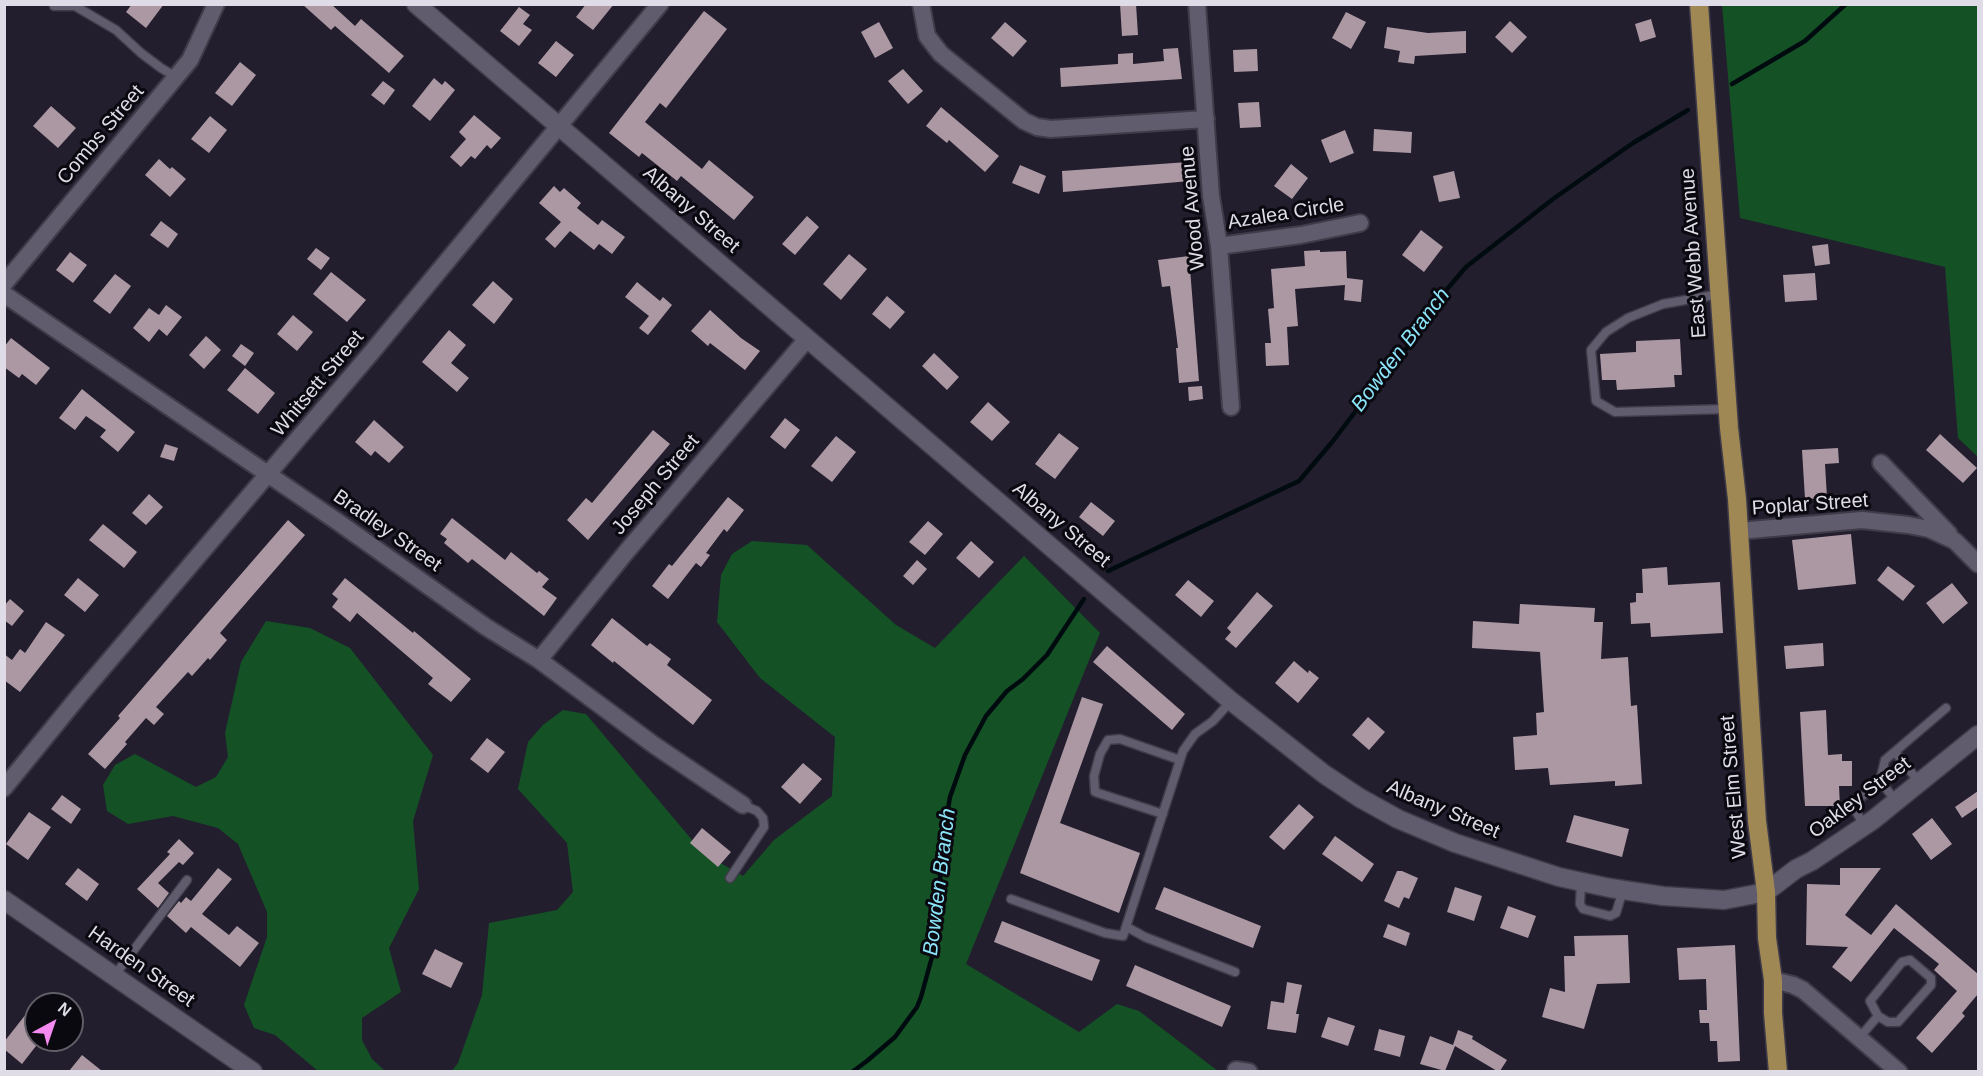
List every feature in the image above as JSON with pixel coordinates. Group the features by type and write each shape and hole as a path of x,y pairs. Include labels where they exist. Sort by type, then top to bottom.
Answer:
{"highway":[{"name":"East Webb Avenue","path":"1699,4 1728,409 1737,499"},
{"name":"West Elm Street","path":"1737,499 1757,821 1766,892 1767,938 1773,980 1773,1013 1778,1071"}],"street":[{"name":"Combs Street","path":"4,284 190,60 216,4"},
{"name":"Albany Street","path":"416,4 1231,701 1324,774 1360,798 1438,837 1508,862 1581,882 1663,896 1724,900 1766,892"},
{"name":"Whitsett Street","path":"4,788 660,4"},
{"path":"921,4 927,36 941,54 1024,121 1037,127 1051,129 1206,119"},
{"name":"Wood Avenue","path":"1197,4 1211,196 1219,246 1231,407"},
{"name":"Azalea Circle","path":"1219,246 1301,235 1360,223"},
{"name":"Bradley Street","path":"4,294 486,627 539,660 654,745 744,805"},
{"name":"Joseph Street","path":"539,660 627,551 807,339"},
{"path":"1881,463 1955,541"},
{"name":"Poplar Street","path":"1739,531 1862,520 1929,529 1955,541 1978,564"},
{"name":"Oakley Street","path":"1766,892 1796,869 1812,861 1864,825 1978,735"},
{"name":"Harden Street","path":"4,900 253,1071"},
{"path":"1773,980 1803,990 1899,1071"}],"lane":[{"path":"54,6 75,6 116,30 147,58 176,77"},
{"path":"1720,294 1663,303 1606,332 1591,350 1596,401 1615,412 1728,409"},
{"path":"1011,898 1114,936 1123,936 1183,751 1194,734 1213,721 1231,701"},
{"path":"1864,825 1852,805 1880,781 1885,760 1946,708"},
{"path":"1163,814 1095,792 1094,776 1100,754 1108,740 1120,739 1180,760"},
{"path":"1895,752 1919,782"},
{"path":"1880,781 1896,801"},
{"path":"730,878 764,827 763,818 744,805"},
{"path":"114,976 187,880"},
{"path":"1581,882 1580,904 1583,909 1610,916 1616,913 1623,890"},
{"path":"1127,927 1145,937 1235,972"},
{"path":"1910,960 1931,978 1931,985 1898,1022 1888,1022 1878,1016 1870,1000 1902,962 1910,960"},
{"path":"1859,1038 1878,1016"}],"green space":[{"path":"1722,5 1978,5 1978,457 1958,438 1945,267 1740,218"},
{"path":"752,541 807,545 896,625 935,648 1024,556 1100,633 966,964 1079,1032 1117,1004 1139,1011 1218,1071 451,1072 458,1063 482,995 489,923 557,910 573,892 567,843 518,789 528,742 543,725 563,710 586,714 703,853 743,876 774,840 832,796 835,737 760,678 717,622 721,575 732,554"},
{"path":"266,621 310,628 350,648 433,755 413,821 419,889 389,948 401,992 362,1018 362,1040 372,1059 385,1071 318,1071 275,1035 254,1028 244,1005 267,937 267,912 238,844 218,828 173,816 128,824 107,811 103,785 115,765 135,754 196,787 216,777 228,757 225,733 241,662"}],"building":[{"path":"132,4 164,4 146,28 126,12"},
{"path":"302,4 331,4 355,26 361,19 404,56 389,73 335,26 331,30"},
{"path":"586,4 614,4 593,30 576,17"},
{"path":"1120,4 1136,4 1138,35 1122,36"},
{"path":"519,7 530,15 523,24 532,30 519,46 500,31"},
{"path":"704,11 727,29 666,108 660,103 645,122 702,169 709,160 754,197 734,220 681,176 677,181 642,153 639,157 609,133"},
{"path":"1346,12 1366,22 1351,49 1332,38"},
{"path":"1651,19 1656,37 1640,42 1635,24"},
{"path":"1510,21 1527,37 1512,53 1495,37"},
{"path":"879,22 893,48 875,58 861,32"},
{"path":"1005,22 1027,41 1013,57 991,38"},
{"path":"1387,27 1428,33 1466,31 1466,53 1415,56 1414,64 1398,62 1400,51 1384,48"},
{"path":"556,41 574,55 556,77 538,63"},
{"path":"1178,48 1182,79 1061,87 1060,68 1118,64 1118,54 1133,53 1133,64 1164,61 1163,49"},
{"path":"1257,49 1258,71 1234,72 1233,50"},
{"path":"240,62 256,75 232,106 215,93"},
{"path":"903,69 923,91 908,104 888,81"},
{"path":"434,78 442,85 445,81 455,90 430,121 412,106"},
{"path":"383,81 395,90 384,105 371,95"},
{"path":"1259,102 1261,127 1240,128 1238,103"},
{"path":"51,106 76,128 58,148 33,126"},
{"path":"941,107 999,156 985,172 949,140 947,143 926,126"},
{"path":"474,115 501,138 491,149 487,145 475,159 471,156 461,167 450,157 466,139 459,132"},
{"path":"210,116 227,130 209,153 191,139"},
{"path":"1374,129 1412,132 1411,153 1373,151"},
{"path":"1345,130 1354,153 1330,163 1321,140"},
{"path":"159,159 186,179 170,197 145,175"},
{"path":"1188,162 1190,181 1063,192 1062,171"},
{"path":"1291,164 1308,178 1292,199 1274,186"},
{"path":"1020,165 1046,176 1039,194 1012,183"},
{"path":"1454,171 1460,198 1439,202 1433,176"},
{"path":"554,186 560,192 564,188 581,203 577,208 598,225 602,220 625,237 612,254 599,244 594,250 570,231 555,248 545,239 561,222 539,203"},
{"path":"807,216 819,227 795,255 782,244"},
{"path":"161,221 178,234 168,248 150,235"},
{"path":"1421,230 1443,247 1424,272 1402,255"},
{"path":"1828,244 1830,264 1815,266 1812,246"},
{"path":"316,248 330,258 321,270 307,259"},
{"path":"1320,250 1320,252 1346,251 1347,278 1363,280 1361,302 1344,300 1345,285 1295,289 1298,326 1287,327 1289,365 1266,366 1265,343 1271,343 1268,309 1274,308 1271,269 1305,266 1304,251"},
{"path":"70,252 87,265 73,283 56,270"},
{"path":"849,254 867,269 841,300 823,284"},
{"path":"1189,256 1199,381 1179,383 1176,348 1178,348 1170,286 1162,287 1158,260"},
{"path":"331,272 366,300 347,322 313,294"},
{"path":"1815,273 1817,300 1785,302 1783,275"},
{"path":"115,274 131,286 110,314 93,301"},
{"path":"493,281 513,299 494,324 472,305"},
{"path":"637,282 660,301 663,297 672,305 648,335 639,328 649,316 625,297"},
{"path":"887,296 905,312 890,329 872,314"},
{"path":"166,305 182,317 167,336 159,329 149,342 133,328 149,308 159,315"},
{"path":"710,310 741,338 760,351 745,370 710,343 708,346 691,331"},
{"path":"293,315 313,332 297,351 277,334"},
{"path":"449,330 466,345 451,363 469,378 457,392 422,362"},
{"path":"206,336 221,350 204,369 189,355"},
{"path":"11,338 50,368 36,385 22,374 19,378 4,367 4,347"},
{"path":"1680,339 1682,375 1674,375 1675,387 1617,390 1616,380 1602,380 1600,354 1636,352 1636,341"},
{"path":"241,344 254,353 245,366 232,356"},
{"path":"934,353 959,377 947,390 922,366"},
{"path":"245,368 275,393 258,414 227,390"},
{"path":"1202,386 1203,399 1189,401 1188,387"},
{"path":"82,389 135,432 118,452 100,437 106,430 86,416 75,430 59,418"},
{"path":"988,402 1010,422 992,441 970,422"},
{"path":"785,418 800,430 785,449 770,437"},
{"path":"374,420 404,447 389,463 375,451 371,456 355,442"},
{"path":"653,430 670,444 588,540 567,520 586,498 592,503"},
{"path":"1059,433 1079,448 1055,479 1035,464"},
{"path":"1940,434 1977,468 1963,483 1926,450"},
{"path":"836,436 856,452 832,482 811,466"},
{"path":"165,444 178,448 174,461 160,457"},
{"path":"1838,448 1839,463 1825,464 1827,498 1805,499 1802,450"},
{"path":"149,494 163,507 146,525 132,513"},
{"path":"728,497 744,510 727,532 724,529 706,553 710,555 701,567 696,563 668,599 652,586 669,564 672,566"},
{"path":"1091,502 1115,521 1103,536 1079,517"},
{"path":"452,518 505,560 511,552 537,573 539,571 549,579 542,587 557,598 544,616 472,559 468,563 444,543 447,539 440,534"},
{"path":"288,520 305,535 220,633 227,640 210,660 208,658 192,676 188,672 156,707 164,714 154,725 146,718 105,769 88,754 120,718 118,716"},
{"path":"928,521 943,534 925,555 909,542"},
{"path":"103,524 137,552 124,568 89,540"},
{"path":"1851,534 1856,584 1798,590 1792,540"},
{"path":"971,541 994,562 979,578 956,558"},
{"path":"917,560 927,569 913,585 903,576"},
{"path":"1888,566 1915,586 1903,601 1877,580"},
{"path":"1667,567 1668,585 1720,582 1723,633 1651,637 1650,623 1631,624 1630,603 1636,602 1636,593 1643,593 1642,569"},
{"path":"78,578 99,595 85,612 64,595"},
{"path":"345,578 413,633 414,631 471,679 451,702 428,684 433,678 357,613 350,622 332,607 338,599 332,594"},
{"path":"1188,580 1214,601 1201,617 1175,595"},
{"path":"1952,583 1968,603 1943,624 1926,603"},
{"path":"1257,592 1273,606 1236,648 1225,639 1231,632 1227,628"},
{"path":"10,599 24,611 12,626 4,620 4,606"},
{"path":"1520,604 1595,608 1594,622 1603,622 1601,659 1628,657 1631,706 1637,705 1642,784 1615,786 1615,781 1550,785 1548,768 1515,770 1513,737 1537,735 1536,713 1544,712 1540,652 1472,648 1473,621 1519,624"},
{"path":"612,618 647,646 650,643 671,659 667,665 712,700 693,725 591,645"},
{"path":"46,622 65,635 20,692 4,680 4,654 12,660 20,649 25,653"},
{"path":"1823,643 1824,666 1786,669 1784,646"},
{"path":"1107,646 1185,714 1172,730 1093,662"},
{"path":"1294,661 1308,673 1309,670 1319,678 1298,703 1275,683"},
{"path":"1082,697 1103,704 1060,823 1140,853 1119,913 1020,873"},
{"path":"1826,710 1828,755 1842,754 1842,761 1852,761 1852,786 1839,786 1840,806 1805,806 1800,712"},
{"path":"1368,717 1385,732 1369,750 1352,735"},
{"path":"487,738 505,752 488,773 470,759"},
{"path":"803,763 822,779 800,804 781,787"},
{"path":"1978,791 1978,807 1962,818 1955,807"},
{"path":"62,795 81,809 71,824 51,809"},
{"path":"1299,804 1314,817 1284,850 1269,837"},
{"path":"29,812 51,827 28,860 6,844"},
{"path":"1574,815 1629,829 1622,857 1566,842"},
{"path":"1932,818 1952,844 1931,860 1912,834"},
{"path":"702,828 731,852 718,867 690,843"},
{"path":"1335,836 1374,864 1362,882 1322,854"},
{"path":"179,839 194,853 183,865 179,862 158,883 169,893 158,908 137,889 170,854 167,852"},
{"path":"78,868 99,884 87,901 65,884"},
{"path":"218,868 232,879 202,914 229,935 237,926 259,943 240,967 191,927 186,933 167,916 179,901 181,903 186,897 191,901"},
{"path":"1840,868 1881,868 1845,915 1871,935 1896,904 1978,974 1978,994 1962,1013 1965,1016 1932,1053 1916,1038 1957,991 1934,970 1939,964 1894,928 1851,982 1832,967 1848,947 1806,945 1807,884 1840,885"},
{"path":"1397,871 1418,878 1409,899 1404,897 1399,908 1384,901"},
{"path":"1164,887 1261,926 1253,948 1155,909"},
{"path":"1455,887 1482,896 1474,921 1447,912"},
{"path":"1508,906 1536,916 1528,938 1500,928"},
{"path":"1002,921 1100,960 1092,981 994,942"},
{"path":"1388,924 1410,933 1406,946 1383,937"},
{"path":"1628,935 1630,983 1597,984 1584,1029 1542,1017 1550,988 1565,992 1564,956 1575,956 1574,936"},
{"path":"1735,945 1740,1061 1718,1062 1717,1041 1710,1041 1709,1023 1700,1023 1699,1010 1707,1010 1706,979 1679,980 1677,948"},
{"path":"435,949 463,963 451,988 422,974"},
{"path":"1135,965 1231,1006 1222,1027 1126,986"},
{"path":"1287,982 1302,985 1296,1014 1299,1014 1296,1033 1267,1029 1271,1001 1284,1003"},
{"path":"24,1017 24,1052 31,1052 22,1064 4,1049 4,1042"},
{"path":"1328,1017 1355,1026 1348,1046 1321,1037"},
{"path":"1379,1029 1405,1036 1400,1057 1374,1050"},
{"path":"1458,1030 1473,1036 1472,1039 1507,1060 1500,1071 1455,1046 1445,1071 1420,1064 1430,1036 1453,1045"},
{"path":"82,1055 102,1071 69,1071"}],"waterway":[{"name":"Bowden Branch","path":"1732,84 1805,41 1846,4"},
{"name":"Bowden Branch","path":"1108,571 1299,481 1407,348 1436,302 1466,267 1553,199 1633,143 1688,110"},
{"name":"Bowden Branch","path":"852,1072 895,1037 917,1007 921,997 935,946 941,851 950,797 965,755 986,716 1007,691 1047,655 1084,599"}]}
